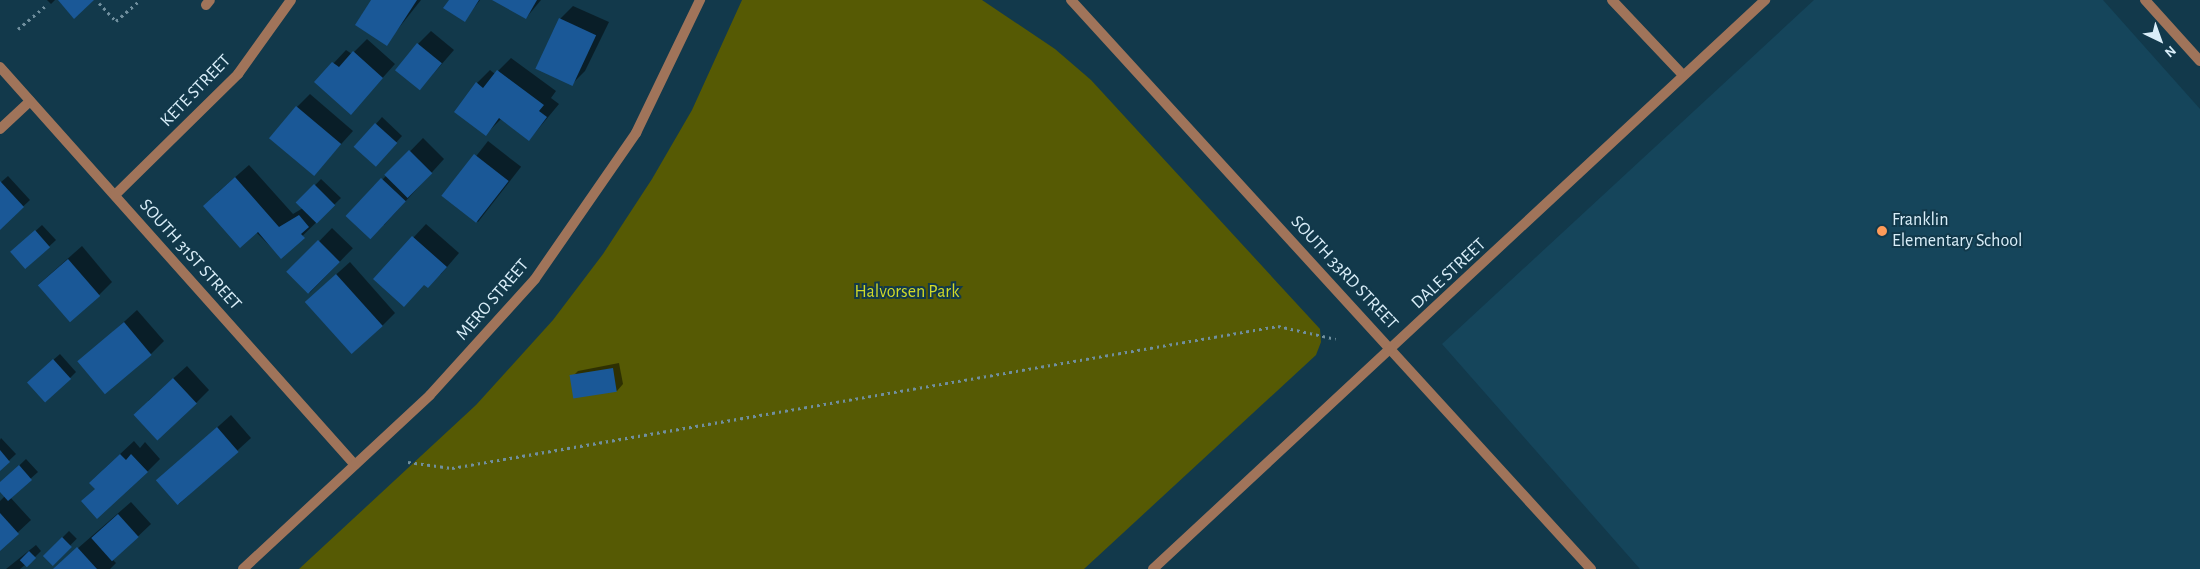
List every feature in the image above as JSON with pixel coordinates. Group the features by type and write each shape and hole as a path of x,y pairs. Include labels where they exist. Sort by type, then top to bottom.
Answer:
{"street":[{"name":"KETE STREET","path":"115,195 238,74 291,0"},
{"name":"MERO STREET","path":"243,569 430,395 535,279 636,133 700,0"},
{"name":"SOUTH 33RD STREET","path":"1071,0 1392,349 1591,569"},
{"path":"1612,0 1683,75"},
{"name":"DALE STREET","path":"1153,569 1392,349 1765,0"},
{"path":"2145,0 2200,61"},
{"name":"SOUTH 31ST STREET","path":"0,67 355,465"},
{"path":"0,129 30,101"}],"path":[{"path":"99,3 116,21 140,0"},
{"path":"18,29 47,4"},
{"path":"408,462 452,468 1278,326 1336,339"}],"shaded area":[{"name":"Franklin Elementary School","path":"1814,0 2103,0 2200,109 2200,569 1640,569 1442,344"}],"green space":[{"name":"Halvorsen Park","path":"742,0 982,0 1055,49 1091,80 1320,329 1321,342 1316,355 1084,569 299,569 476,405 553,320 603,254 652,179 692,110"}],"building":[{"path":"58,0 94,0 74,19"},
{"path":"371,0 417,0 387,46 355,25"},
{"path":"449,0 479,0 465,22 443,8"},
{"path":"492,0 537,0 526,19"},
{"path":"559,18 596,35 572,86 535,69"},
{"path":"417,43 442,63 420,90 395,70"},
{"path":"353,51 383,78 351,115 314,82 332,62 339,67"},
{"path":"497,70 544,105 539,111 547,117 529,141 499,118 486,136 454,112 476,82 483,88"},
{"path":"296,106 341,144 314,176 269,138"},
{"path":"375,123 397,143 376,167 354,147"},
{"path":"409,150 432,173 408,198 384,175"},
{"path":"474,154 509,181 476,223 441,196"},
{"path":"235,177 279,227 299,215 309,227 301,234 305,238 281,259 258,232 240,248 203,206"},
{"path":"381,178 406,201 370,239 346,216"},
{"path":"0,181 24,207 0,230"},
{"path":"314,184 335,205 317,224 296,202"},
{"path":"35,230 50,247 25,269 10,252"},
{"path":"412,236 447,267 428,288 424,285 404,307 373,279"},
{"path":"318,240 340,262 308,294 286,272"},
{"path":"68,259 100,296 70,322 38,285"},
{"path":"336,274 383,326 352,354 305,302"},
{"path":"124,322 152,355 105,394 77,361"},
{"path":"53,359 71,379 45,402 27,382"},
{"path":"613,368 617,392 573,399 570,375"},
{"path":"173,378 197,404 157,440 134,415"},
{"path":"217,427 239,452 178,505 156,480"},
{"path":"0,450 10,462 0,471"},
{"path":"120,454 126,460 131,454 148,472 97,519 81,501 95,489 89,483"},
{"path":"19,465 32,480 8,501 0,492 0,482"},
{"path":"0,513 19,534 0,551"},
{"path":"118,514 139,537 112,561 91,538"},
{"path":"62,537 72,547 53,566 43,556"},
{"path":"77,547 97,569 53,569"},
{"path":"29,551 36,558 27,567 20,560"}],"place":[{"name":"Franklin Elementary School","path":"1882,231"}]}
